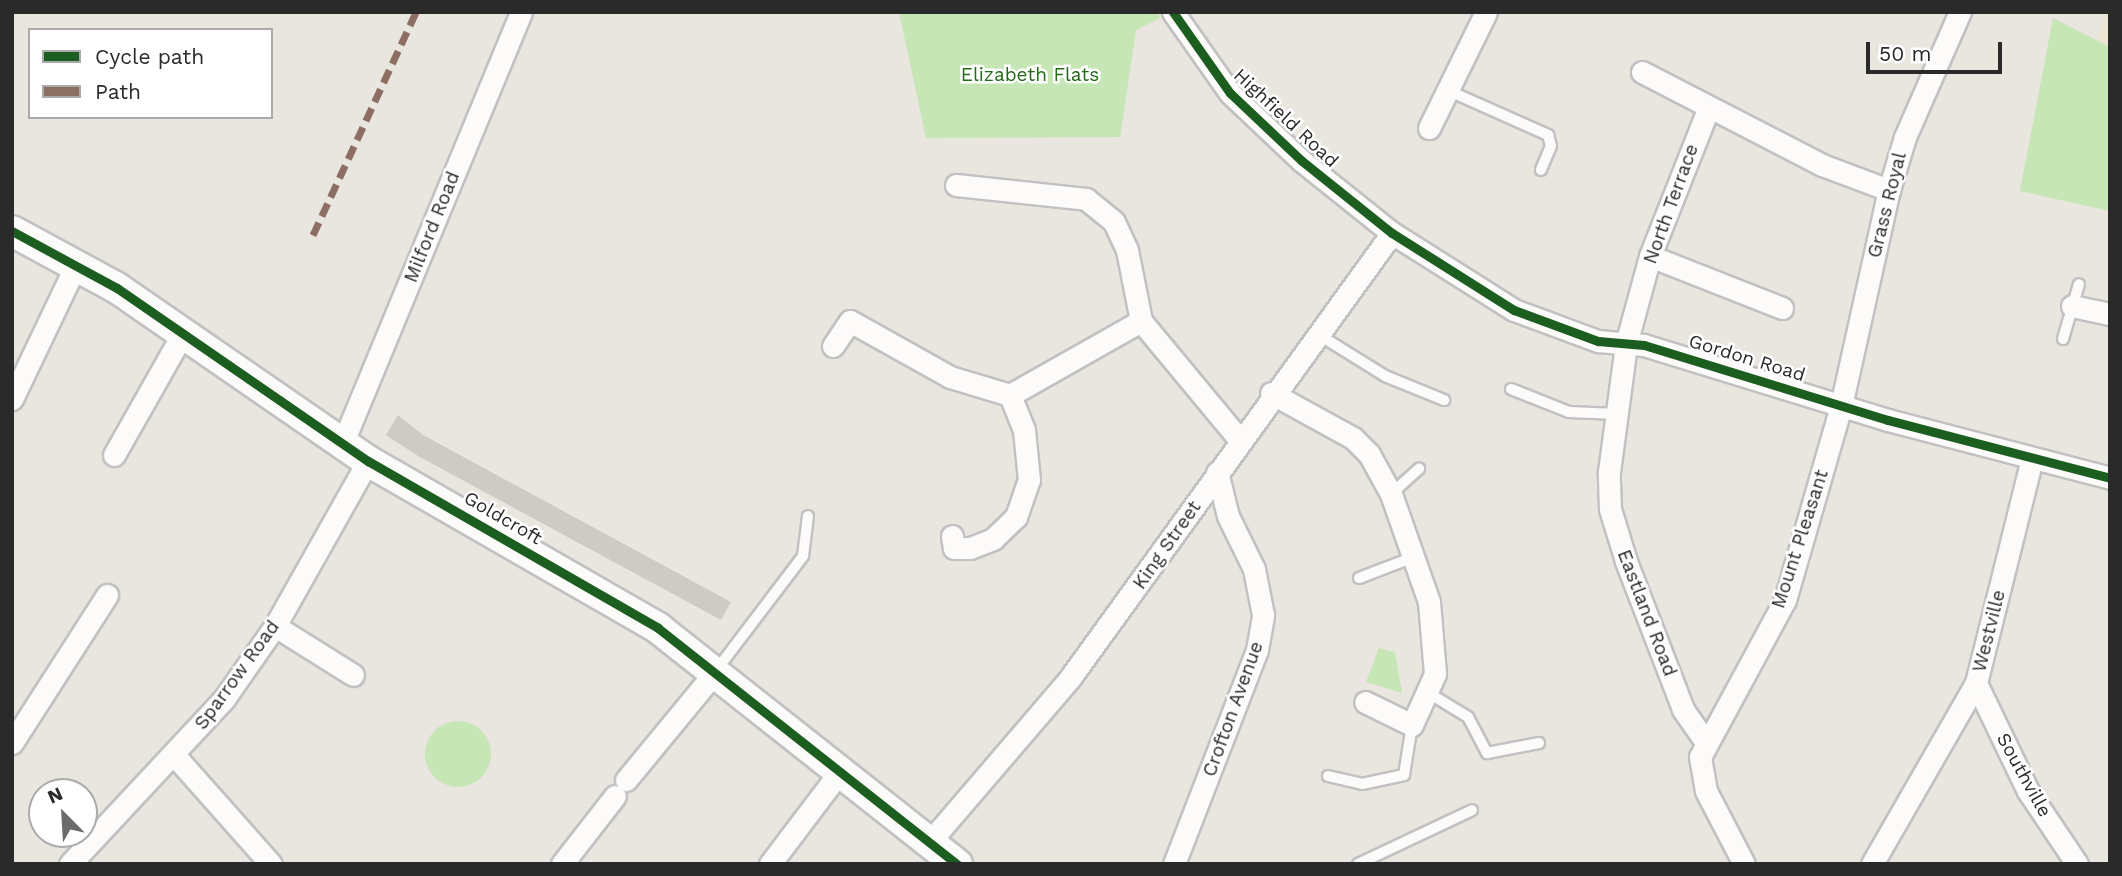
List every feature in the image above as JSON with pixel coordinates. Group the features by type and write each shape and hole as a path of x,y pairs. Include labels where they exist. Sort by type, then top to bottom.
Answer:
{"street":[{"name":"Milford Road","path":"344,442 521,12"},
{"name":"Highfield Road","path":"1173,12 1230,93 1392,233"},
{"path":"1429,128 1486,12"},
{"name":"Grass Royal","path":"1841,406 1889,190 1905,137 1958,13"},
{"path":"1642,72 1822,165 1889,190"},
{"name":"North Terrace","path":"1626,344 1650,256 1709,107"},
{"path":"956,185 1086,199 1114,222 1127,250 1141,321 1239,439"},
{"name":"Goldcroft","path":"12,230 77,264 183,333 368,461 658,628 838,774 928,845 957,864"},
{"name":"King Street","path":"928,845 1070,678 1271,393 1392,233"},
{"name":"Gordon Road","path":"1392,233 1514,310 1598,341 1626,344 2032,459 2110,478"},
{"path":"1650,256 1782,307"},
{"path":"12,399 77,264"},
{"path":"2073,306 2110,314"},
{"path":"833,346 850,321 950,377 1010,396 1141,321"},
{"path":"114,455 183,333"},
{"name":"Eastland Road","path":"1626,344 1617,414 1610,509 1684,709 1705,741"},
{"path":"1271,393 1353,438 1391,494 1436,628 1435,674 1412,725 1365,702"},
{"path":"947,545 993,540 1016,517 1029,480 1024,430 1010,396"},
{"name":"Mount Pleasant","path":"1705,741 1785,600 1841,406"},
{"name":"Westville","path":"1872,864 1976,683 2032,459"},
{"name":"Sparrow Road","path":"70,864 175,756 275,626 368,461"},
{"name":"Crofton Avenue","path":"1174,864 1258,650 1263,615 1254,569 1228,516 1217,472"},
{"path":"12,743 107,595"},
{"path":"275,626 353,675"},
{"path":"562,864 715,672"},
{"name":"Southville","path":"1976,683 2028,791 2077,864"},
{"path":"1705,741 1703,783 1744,864"},
{"path":"175,756 271,864"},
{"path":"770,864 838,774"}],"lane":[{"path":"1447,90 1548,135 1551,146 1541,170"},
{"path":"2063,339 2079,284"},
{"path":"1316,332 1385,376 1444,400"},
{"path":"1511,389 1569,412 1617,414"},
{"path":"1391,494 1419,469"},
{"path":"715,672 803,556 808,516"},
{"path":"1359,578 1414,558"},
{"path":"1427,692 1468,717 1487,753 1539,743"},
{"path":"1328,776 1362,784 1404,775 1412,725"},
{"path":"1358,864 1472,810"}],"shaded area":[{"path":"2106,12 2110,12 2110,47 2098,41"}],"green space":[{"name":"Elizabeth Flats","path":"899,12 1158,12 1160,18 1136,30 1120,137 926,138"},
{"path":"2053,18 2110,47 2110,211 2020,191"},
{"path":"1379,648 1395,652 1402,693 1366,682"},
{"path":"458,721 471,723 486,736 491,754 489,767 476,782 458,787 445,785 430,772 425,754 427,741 440,726"}],"building":[{"path":"398,415 423,435 731,602 721,620 418,456 386,435"}],"marked path":[{"path":"313,235 416,12"}],"cycle path":[{"path":"1173,12 1230,93 1302,161 1392,233 1514,310 1598,341 1644,345 1888,420 2110,478"},
{"path":"12,231 117,288 368,461 658,628 957,864"}]}
